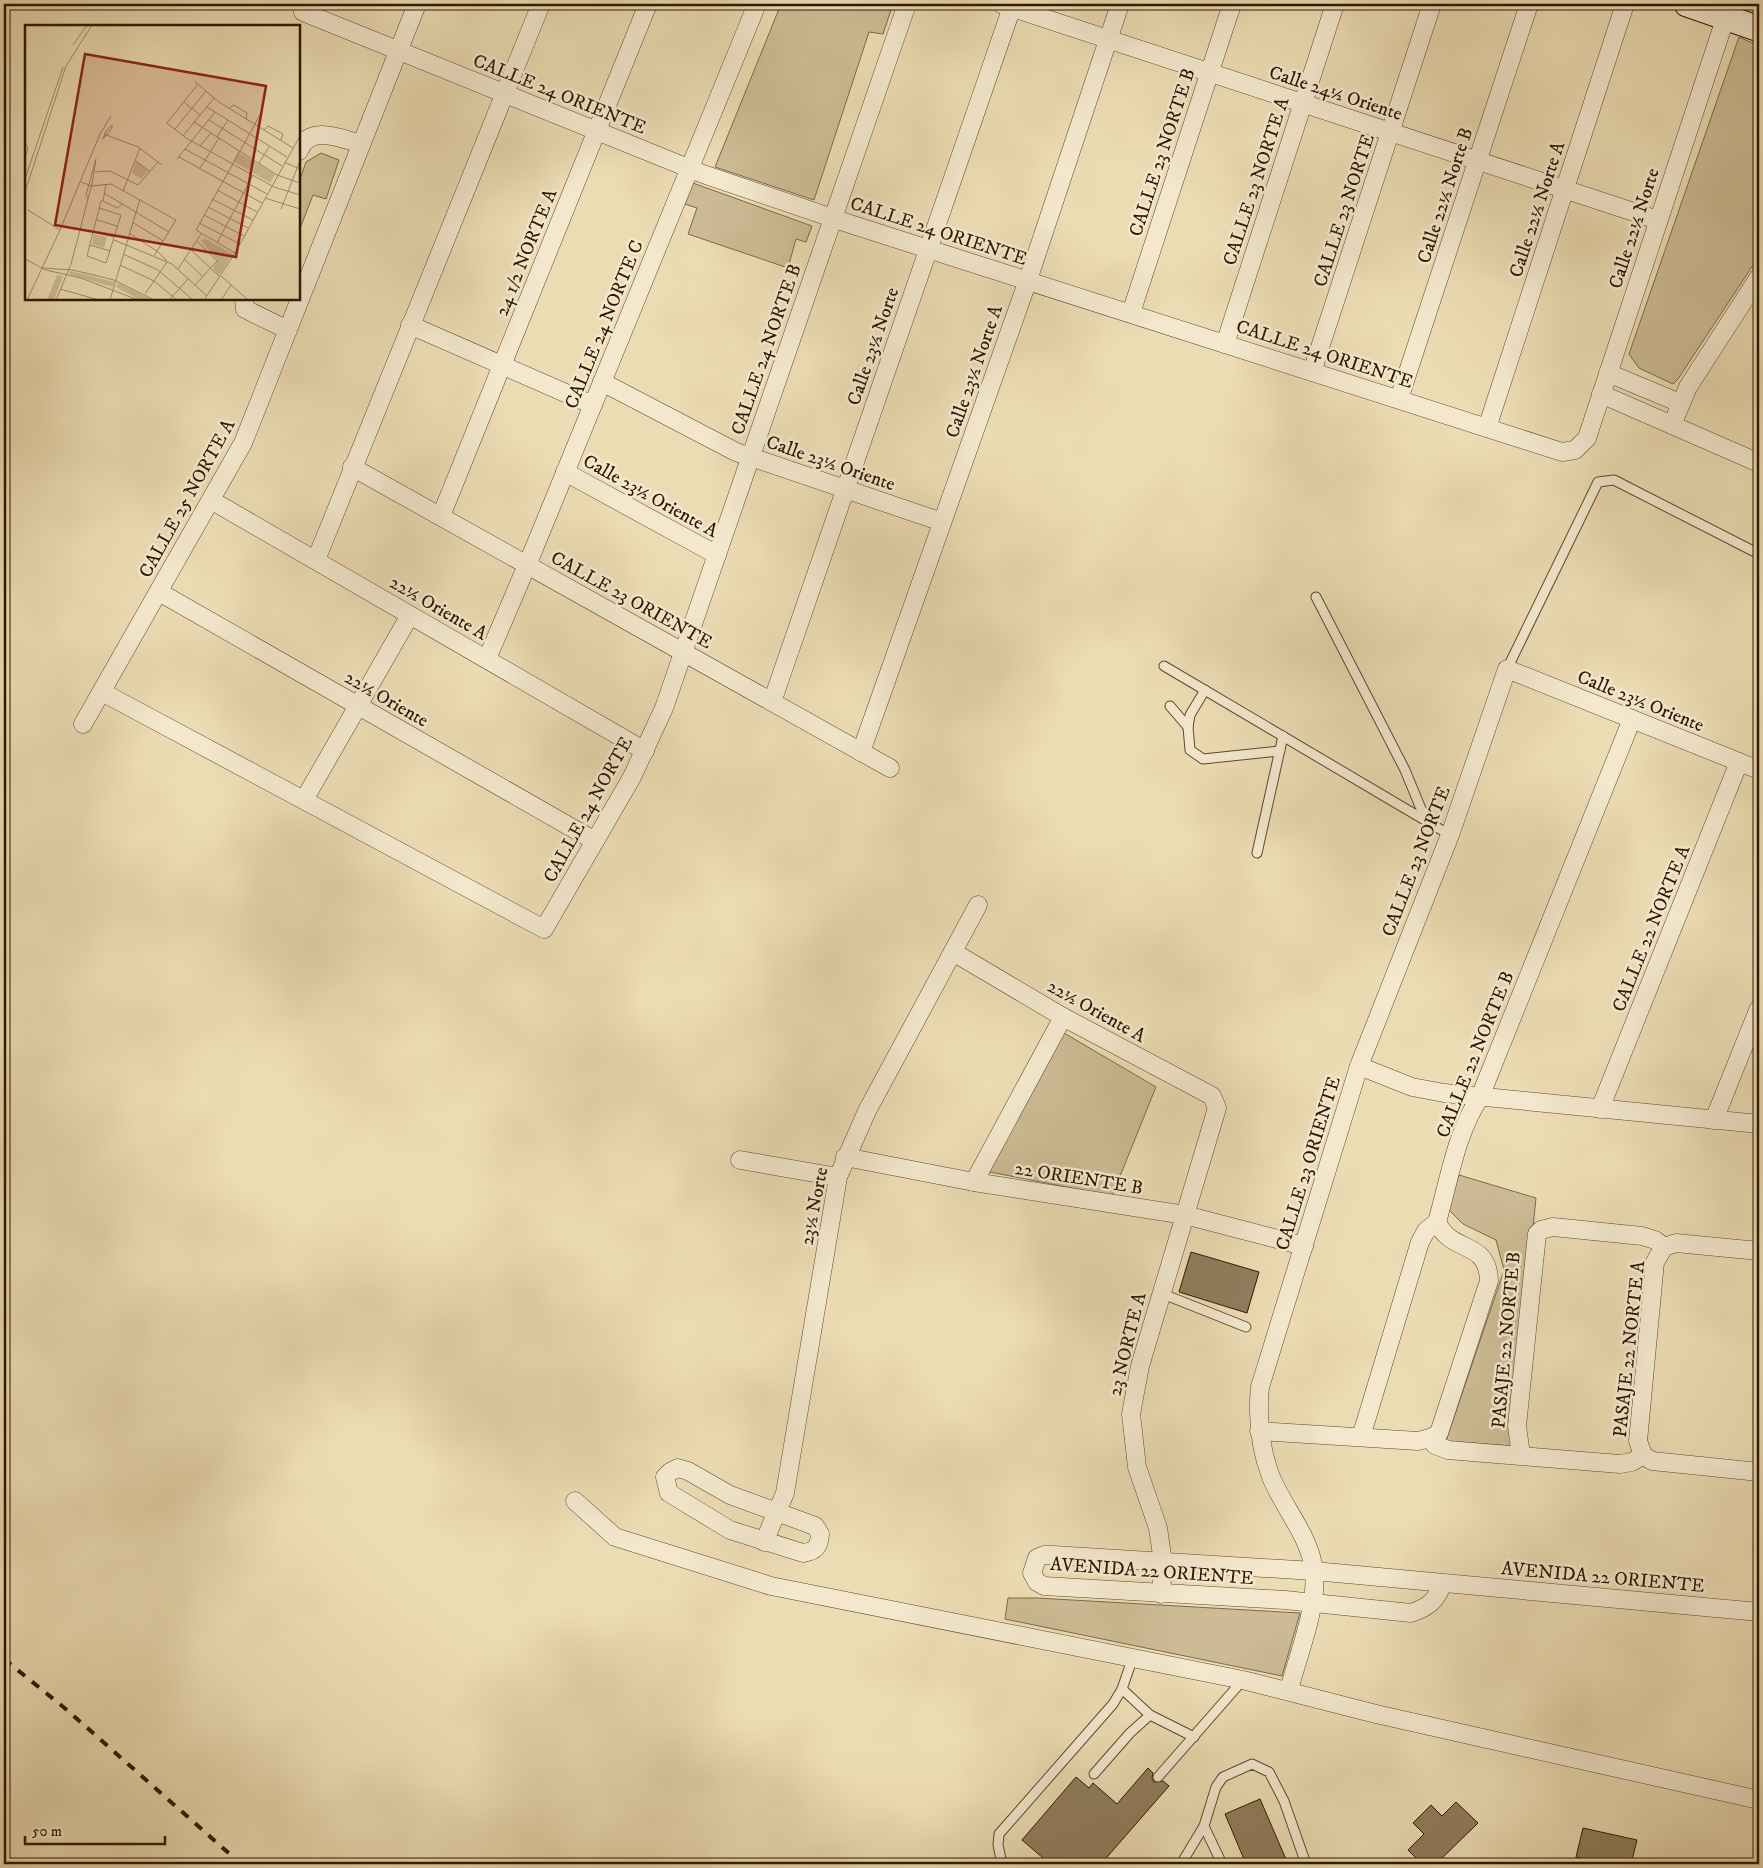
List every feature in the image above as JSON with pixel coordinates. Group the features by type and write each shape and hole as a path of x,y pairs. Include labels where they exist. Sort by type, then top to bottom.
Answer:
{"street":[{"name":"CALLE 25 NORTE A","path":"300,299 417,4"},
{"path":"316,560 352,467 541,4"},
{"name":"24 1/2 NORTE A","path":"441,516 648,4"},
{"name":"CALLE 24 NORTE C","path":"487,659 566,472 757,4"},
{"name":"CALLE 24 NORTE B","path":"664,708 907,4"},
{"name":"Calle 23½ Norte A","path":"861,752 1028,280 1120,4"},
{"name":"CALLE 23 NORTE B","path":"1131,312 1232,4"},
{"name":"CALLE 23 NORTE A","path":"1225,344 1335,4"},
{"name":"CALLE 23 NORTE","path":"1312,372 1432,4"},
{"name":"Calle 22½ Norte B","path":"1399,399 1529,4"},
{"name":"Calle 22½ Norte A","path":"1488,428 1625,4"},
{"path":"1686,4 1726,16 1759,29"},
{"name":"Calle 24½ Oriente","path":"1008,5 1658,220"},
{"name":"Calle 23½ Norte","path":"772,702 928,249 1008,5"},
{"name":"CALLE 24 ORIENTE","path":"303,12 399,49 690,169 928,249 1131,312 1556,450 1575,450"},
{"name":"Calle 22½ Norte","path":"1575,450 1587,438 1726,16"},
{"path":"300,149 308,137 325,134 361,144"},
{"path":"1672,425 1680,403 1696,374 1759,276"},
{"path":"244,300 245,309 288,330"},
{"name":"CALLE 25 NORTE A","path":"83,724 243,443 300,300"},
{"path":"410,325 593,405"},
{"path":"1608,373 1680,403"},
{"name":"Calle 23½ Oriente","path":"602,382 750,458 942,522"},
{"path":"1601,394 1759,463"},
{"name":"CALLE 23 ORIENTE","path":"352,467 890,768"},
{"name":"Calle 23½ Oriente A","path":"566,472 717,555"},
{"name":"22½ Oriente A","path":"211,500 645,750"},
{"name":"22½ Oriente","path":"159,592 595,841"},
{"path":"102,692 304,800 410,615"},
{"name":"CALLE 23 NORTE","path":"1359,1066 1450,835 1507,669"},
{"name":"Calle 23½ Oriente","path":"1507,669 1759,770"},
{"name":"CALLE 24 NORTE","path":"304,800 544,929 645,750 664,708"},
{"name":"CALLE 22 NORTE B","path":"1361,1437 1420,1242 1426,1231 1437,1222 1463,1129 1470,1112 1480,1097 1632,719"},
{"name":"CALLE 22 NORTE A","path":"1600,1109 1739,762"},
{"name":"23½ Norte","path":"764,1542 785,1493 838,1177 845,1157 867,1112 978,905"},
{"name":"22½ Oriente A","path":"953,952 1063,1017 1212,1096 1217,1108"},
{"path":"1714,1120 1759,1008"},
{"path":"974,1182 1063,1017"},
{"name":"CALLE 23 ORIENTE","path":"1289,1690 1312,1603 1314,1571 1308,1546 1272,1478 1259,1431 1260,1387 1359,1066 1412,1087 1480,1097 1759,1124"},
{"name":"23 NORTE A","path":"1161,1594 1163,1562 1158,1528 1137,1467 1131,1414 1140,1366 1217,1108"},
{"name":"22 ORIENTE B","path":"845,1157 974,1182 1185,1215 1304,1246"},
{"path":"740,1160 838,1177"},
{"path":"1259,1431 1418,1441 1439,1433 1489,1280 1489,1268 1482,1254 1454,1242 1442,1232 1437,1222"},
{"name":"PASAJE 22 NORTE B","path":"1521,1455 1517,1426 1535,1240 1541,1230 1553,1227 1642,1236 1655,1240 1664,1247"},
{"path":"1664,1247 1676,1243 1759,1251"},
{"name":"PASAJE 22 NORTE A","path":"1643,1455 1638,1440 1655,1262 1664,1247"},
{"path":"1430,1438 1436,1445 1448,1450 1626,1464 1643,1455 1652,1461 1759,1472"},
{"path":"678,1468 688,1471 730,1495 777,1514 816,1526 820,1534 817,1548 814,1551 803,1553 730,1530 669,1493 665,1477 678,1468"},
{"path":"574,1501 615,1537 770,1586 1243,1680 1289,1690 1386,1716 1759,1800"},
{"name":"AVENIDA 22 ORIENTE","path":"1443,1582 1437,1598 1428,1607 1411,1613 1312,1603 1044,1586 1037,1582 1032,1573 1037,1558 1044,1555 1314,1571 1443,1582 1759,1612"}],"lane":[{"path":"1507,669 1598,482 1614,480 1759,554"},
{"path":"1316,597 1405,770 1426,821"},
{"path":"1164,666 1450,835"},
{"path":"1205,690 1190,715 1188,727 1190,750 1203,759 1280,751"},
{"path":"1170,706 1188,727"},
{"path":"1257,853 1283,736"},
{"path":"1162,1288 1164,1294 1246,1327"},
{"path":"1002,1864 998,1845 999,1834 1103,1717 1122,1688 1133,1657"},
{"path":"1158,1777 1243,1680"},
{"path":"1122,1688 1150,1716 1194,1737"},
{"path":"1094,1774 1130,1733 1150,1716"},
{"path":"1181,1864 1204,1826 1216,1787 1223,1777 1252,1764 1269,1772 1284,1801 1306,1864"},
{"path":"1204,1826 1222,1864"}],"shaded area":[{"path":"781,4 893,4 883,34 869,32 814,200 715,167"},
{"path":"1739,37 1759,46 1759,256 1673,384 1639,368 1629,354"},
{"path":"321,153 339,160 326,199 313,195 300,228 300,179 306,162"},
{"path":"693,183 812,226 806,242 796,239 788,268 688,234 697,208 685,204"},
{"path":"1064,1033 1156,1087 1112,1196 985,1171"},
{"path":"1459,1175 1536,1198 1511,1446 1446,1441 1504,1270 1496,1240 1463,1224 1447,1208"},
{"path":"1008,1598 1300,1613 1282,1676 1005,1619"}],"building":[{"path":"1191,1252 1259,1272 1247,1313 1179,1292"},
{"path":"1148,1768 1153,1773 1152,1779 1154,1782 1163,1781 1169,1786 1101,1864 1050,1864 1022,1840 1076,1777 1089,1788 1093,1783 1117,1804"},
{"path":"1260,1799 1288,1864 1246,1864 1225,1814"},
{"path":"1456,1802 1478,1823 1436,1864 1422,1864 1408,1850 1424,1834 1413,1823 1431,1805 1442,1816"},
{"path":"1583,1828 1637,1840 1631,1864 1606,1864 1576,1857"}],"railway":[{"path":"4,1659 67,1710 241,1864"}]}
